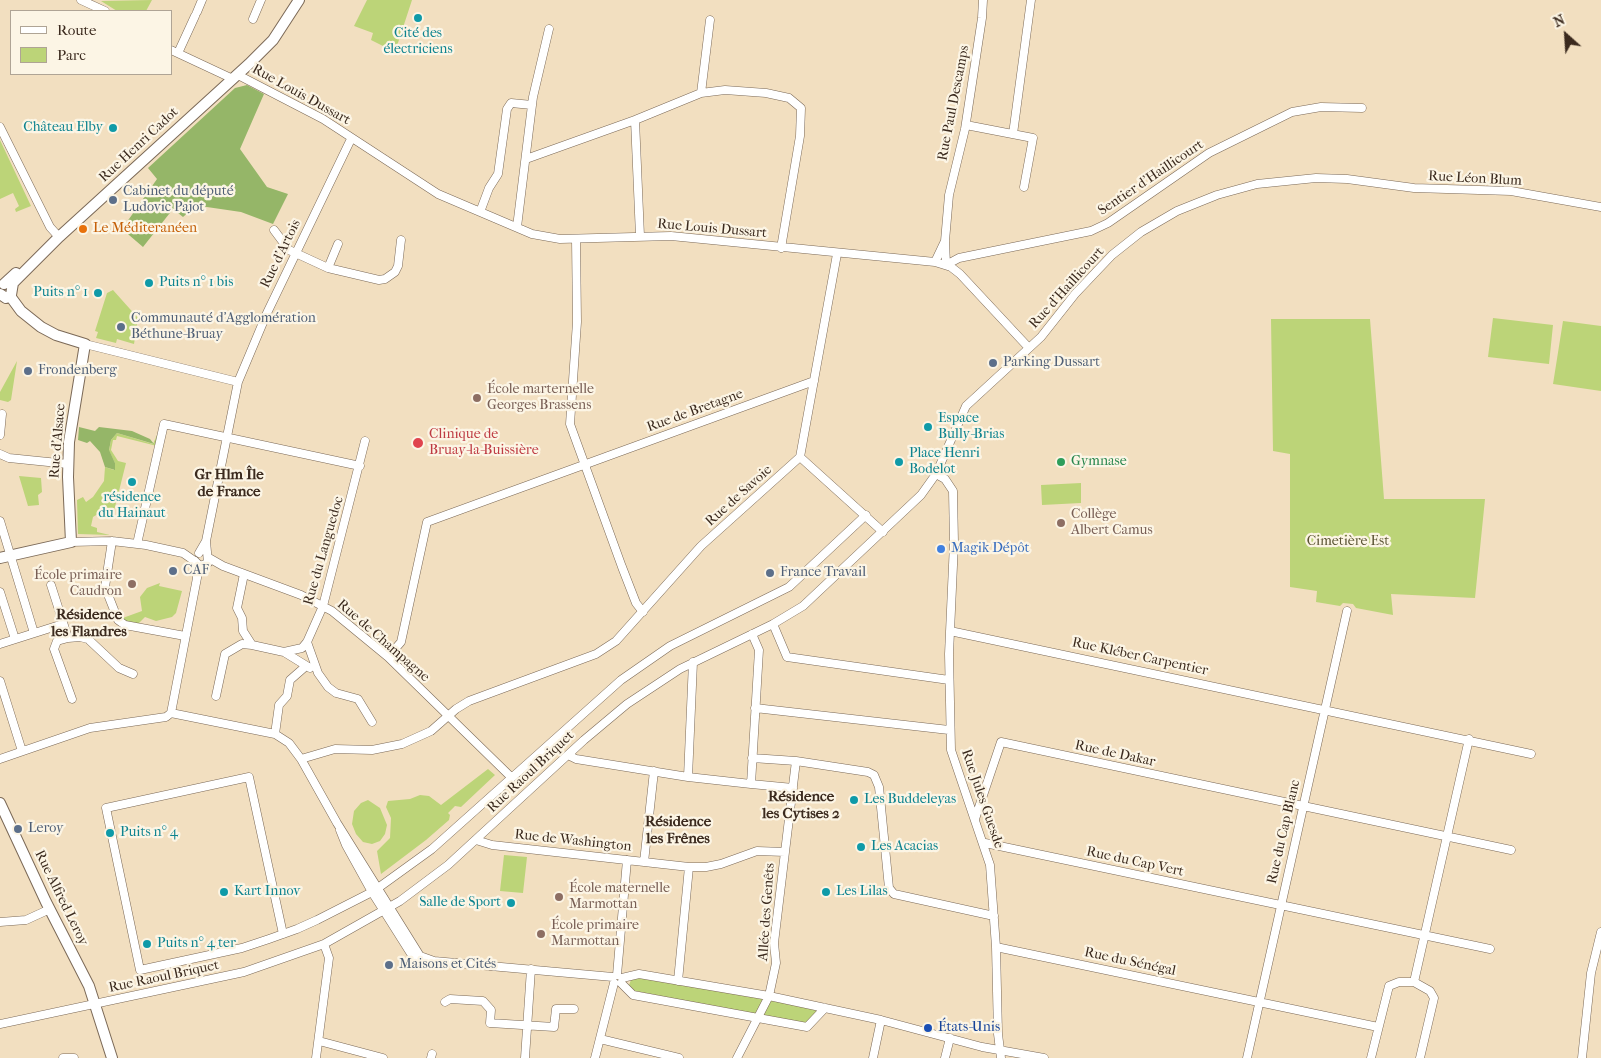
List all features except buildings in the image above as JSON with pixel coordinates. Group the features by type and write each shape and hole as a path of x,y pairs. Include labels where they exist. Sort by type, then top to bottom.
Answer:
{"main road":[{"name":"Rue Henri Cadot","path":"4,288 19,277 59,232 236,77 273,40 299,0"},
{"path":"4,288 21,311 40,327 56,335 85,344"},
{"name":"Rue d'Alsace","path":"71,542 68,464 73,413 85,344"},
{"path":"0,558 71,542"},
{"name":"Rue Alfred Leroy","path":"0,803 96,1004 112,1058"}],"street":[{"path":"81,0 103,10"},
{"path":"175,52 202,0"},
{"path":"253,19 261,0"},
{"name":"Rue Paul Descamps","path":"946,265 945,241 949,196 966,124 983,0"},
{"path":"1013,134 1031,0"},
{"path":"701,93 710,20"},
{"path":"516,227 532,105 550,30"},
{"name":"Rue Louis Dussart","path":"175,52 236,77 323,119 423,186 516,227 546,237 576,239 671,236 836,254 935,262 946,265 960,274 1029,348"},
{"path":"526,159 635,120 701,93 726,90 766,93 789,98 801,108 802,115 782,248"},
{"path":"480,212 489,188 498,174 507,109 511,104 532,105"},
{"name":"Sentier d'Haillicourt","path":"946,265 959,258 1091,231 1108,223 1209,153 1278,117 1321,107 1362,108"},
{"path":"635,120 640,236"},
{"path":"966,124 1033,138 1024,187"},
{"path":"0,127 59,232"},
{"name":"Rue d'Artois","path":"206,541 238,382 267,313 351,139"},
{"name":"Rue d'Haillicourt","path":"1029,348 1049,328 1084,283 1108,259 1142,232 1177,211 1241,188 1287,179 1339,179 1378,183"},
{"name":"Rue Léon Blum","path":"1378,183 1414,188 1510,191 1601,207"},
{"path":"274,230 286,248 296,253 328,268 379,280 385,279 395,272 398,266 402,240"},
{"path":"576,239 576,322 569,418 629,585 636,603 643,612"},
{"name":"Rue Paul Descamps","path":"935,262 945,241"},
{"path":"328,268 338,244"},
{"path":"836,254 800,457 883,532"},
{"path":"85,344 238,382"},
{"path":"936,474 966,406 1029,348"},
{"name":"Rue de Bretagne","path":"388,657 401,642 427,522 814,381"},
{"path":"0,434 2,414"},
{"path":"137,544 164,424 360,466"},
{"name":"Rue du Languedoc","path":"307,642 323,606 365,441"},
{"path":"0,454 9,458 68,464"},
{"name":"Rue de Savoie","path":"301,759 334,749 372,750 402,744 431,731 469,701 607,648 643,612 701,546 800,457"},
{"name":"Rue Raoul Briquet","path":"0,1024 244,972 324,944 387,909 436,875 627,704 666,677 773,624 803,606 922,495 936,474"},
{"name":"Rue Jules Guesde","path":"936,474 946,479 952,491 954,543 950,631 949,730 953,760 984,843 991,871 1000,1054"},
{"path":"283,934 249,777 106,808 140,970 242,948 283,934 338,910 375,890 432,849 510,776 621,680 670,646 789,587 866,515"},
{"path":"0,522 34,632"},
{"path":"71,542 112,541 137,544 183,554 200,561 209,557 206,541"},
{"path":"112,541 105,587 118,620 125,625 185,636"},
{"path":"1,758 90,728 166,717 170,713 200,561 206,541"},
{"name":"Rue de Champagne","path":"209,557 223,566"},
{"name":"Rue de Champagne","path":"200,561 223,566 273,584 323,606 388,657 510,776"},
{"path":"244,574 237,608 242,618 243,631 252,646"},
{"path":"51,585 68,638"},
{"path":"0,592 15,639"},
{"name":"Rue du Cap Blanc","path":"1246,1058 1347,611"},
{"path":"0,644 63,624"},
{"path":"773,624 787,657 949,680"},
{"name":"Rue Kléber Carpentier","path":"950,631 1469,739 1531,754"},
{"path":"751,784 759,650 752,634"},
{"path":"72,699 54,647 57,641 80,636 88,639 119,668 133,674"},
{"path":"284,652 302,648 307,642"},
{"path":"307,642 318,673 333,692 358,699 372,722"},
{"path":"216,696 225,654 242,644 284,652 318,673"},
{"path":"688,777 693,662"},
{"path":"275,734 280,705 287,696 290,680 306,666"},
{"path":"0,681 22,751"},
{"path":"755,708 949,730"},
{"path":"170,713 275,734 289,743 301,759 337,823 346,845 387,909 415,960 531,969 617,979 639,974 678,980 769,996 881,1020 950,1038 1000,1054 1044,1058"},
{"path":"1414,982 1469,739"},
{"name":"Rue de Dakar","path":"975,819 1001,742 1303,806"},
{"path":"568,755 576,759 688,777 793,788"},
{"path":"752,758 796,761 868,772 874,775 879,787 889,888 894,894 994,916"},
{"name":"Allée des Genêts","path":"737,1058 769,996 776,963 774,943 796,761"},
{"path":"644,862 654,771"},
{"path":"1303,806 1511,850"},
{"name":"Rue de Washington","path":"476,840 492,845 706,867 757,851 785,852"},
{"name":"Rue du Cap Vert","path":"984,843 1490,949"},
{"path":"595,1058 617,979 627,860"},
{"path":"678,980 689,866"},
{"path":"0,922 26,920 50,909"},
{"path":"1582,1058 1590,973 1601,932"},
{"path":"316,1058 328,958 324,944"},
{"name":"Rue du Sénégal","path":"996,947 1259,1004 1378,1027"},
{"path":"525,1058 531,969"},
{"path":"617,979 634,995 807,1027 825,1008"},
{"path":"1371,1058 1389,986 1399,982 1414,982 1430,991 1434,998 1421,1058"},
{"path":"445,1002 450,999 483,1001 491,1010 490,1023 554,1027 556,1009 574,1009"},
{"path":"873,1058 881,1020"},
{"path":"945,1058 950,1038"},
{"path":"600,1039 679,1058"},
{"path":"319,1040 383,1058"},
{"path":"63,1058 74,1058"}],"green space":[{"path":"152,0 147,10 115,10 101,1"},
{"path":"367,0 412,0 395,52 371,40 373,33 354,26"},
{"path":"247,85 264,94 240,149 267,187 288,194 273,224 241,212 200,206 191,210 183,217 173,209 143,247 122,229 157,179 148,168 235,88"},
{"path":"0,140 31,206 16,212 15,209 19,206 13,193 0,199"},
{"path":"113,290 138,318 134,344 117,339 116,343 96,338 98,332 95,331 107,293"},
{"path":"1493,318 1553,325 1549,364 1488,357"},
{"name":"Cimetière Est","path":"1271,319 1370,319 1384,499 1485,499 1475,598 1391,594 1393,615 1356,608 1353,604 1343,603 1340,606 1316,602 1317,591 1290,587 1290,454 1273,451"},
{"path":"1563,321 1601,326 1601,391 1553,384"},
{"path":"17,361 11,400 8,402 0,400 0,392"},
{"path":"161,426 157,446 117,436 116,440 113,440 111,450 118,461 126,463 114,511 106,509 93,517 91,526 97,528 97,532 110,535 78,534 77,500 83,497 86,502 93,497 104,481 105,467 114,470 115,463 109,451 111,440 117,433 153,444"},
{"path":"79,427 95,431 99,427 132,431 150,439 154,444 117,433 111,440 109,450 115,463 115,470 105,467 100,452 90,441 87,443 78,440"},
{"path":"19,476 41,478 42,492 38,495 39,505 28,506"},
{"path":"1081,483 1081,503 1042,505 1041,485"},
{"path":"160,583 159,586 182,591 176,613 172,617 156,621 145,617 137,625 120,619 142,611 140,597 147,588"},
{"path":"488,769 495,775 461,807 455,806 448,813 450,815 449,820 426,840 381,874 377,851 390,838 391,818 386,807 388,801 410,799 420,795 429,796 441,805"},
{"path":"368,800 380,808 387,825 385,834 380,841 372,844 363,842 356,834 352,824 354,811 361,803"},
{"path":"504,855 527,857 523,893 500,891"},
{"path":"640,976 760,996 763,1000 757,1012 752,1014 630,990 628,988 632,977"},
{"path":"772,998 814,1007 817,1012 810,1022 802,1025 765,1017 763,1013"}],"place":[{"name":"Cité des électriciens","path":"418,18"},
{"name":"Château Elby","path":"113,128"},
{"name":"Cabinet du député Ludovic Pajot","path":"113,200"},
{"name":"Le Méditeranéen","path":"83,229"},
{"name":"Puits n° 1 bis","path":"149,283"},
{"name":"Puits n° 1","path":"98,293"},
{"name":"Communauté d'Agglomération Béthune-Bruay","path":"121,327"},
{"name":"Parking Dussart","path":"993,363"},
{"name":"Frondenberg","path":"28,371"},
{"name":"École marternelle Georges Brassens","path":"477,398"},
{"name":"Espace Bully-Brias","path":"928,427"},
{"name":"Clinique de Bruay-la-Buissière","path":"418,443"},
{"name":"Place Henri Bodelot","path":"899,462"},
{"name":"Gymnase","path":"1061,462"},
{"name":"résidence du Hainaut","path":"132,482"},
{"name":"Collège Albert Camus","path":"1061,523"},
{"name":"Magik Dépôt","path":"941,549"},
{"name":"CAF","path":"173,571"},
{"name":"France Travail","path":"770,573"},
{"name":"École primaire Caudron","path":"132,584"},
{"name":"Les Buddeleyas","path":"854,800"},
{"name":"Leroy","path":"18,829"},
{"name":"Puits n° 4","path":"110,833"},
{"name":"Les Acacias","path":"861,847"},
{"name":"Kart Innov","path":"224,892"},
{"name":"Les Lilas","path":"826,892"},
{"name":"École maternelle Marmottan","path":"559,897"},
{"name":"Salle de Sport","path":"511,903"},
{"name":"École primaire Marmottan","path":"541,934"},
{"name":"Puits n° 4 ter","path":"147,944"},
{"name":"Maisons et Cités","path":"389,965"},
{"name":"États-Unis","path":"928,1028"}],"district":[{"name":"Gr Hlm Île de France","path":"229,484"},
{"name":"Résidence les Flandres","path":"89,624"},
{"name":"Résidence les Cytises 2","path":"801,806"},
{"name":"Résidence les Frênes","path":"678,830"}]}
